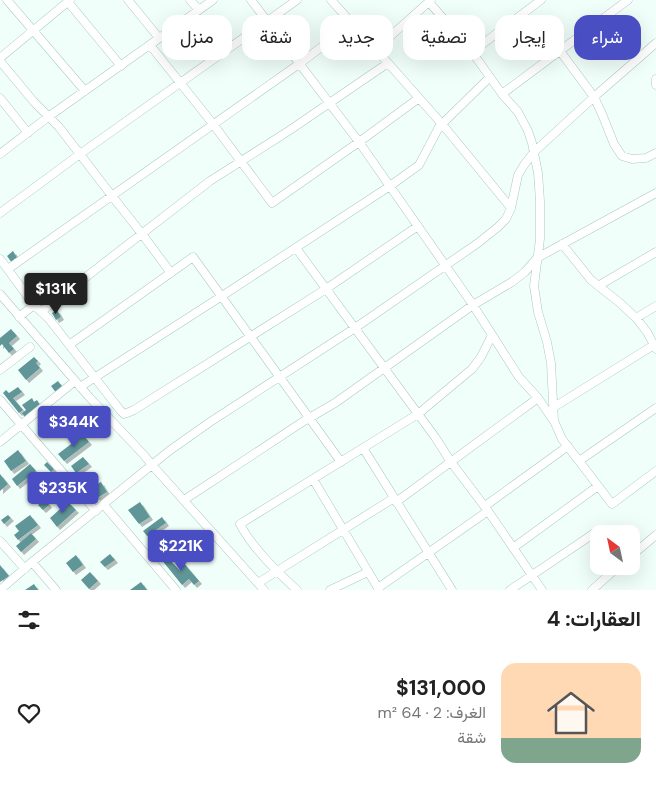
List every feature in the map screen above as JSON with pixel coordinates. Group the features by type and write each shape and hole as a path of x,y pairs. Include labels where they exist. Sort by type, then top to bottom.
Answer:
{"street":[{"path":"7,0 85,91"},
{"path":"128,0 159,38"},
{"path":"190,0 199,10"},
{"path":"0,154 48,117 213,0"},
{"path":"251,0 262,15"},
{"path":"277,15 297,0"},
{"path":"331,0 344,15"},
{"path":"485,42 541,0"},
{"path":"564,48 628,0"},
{"path":"121,66 69,1 0,60 34,102 59,127 171,273"},
{"path":"393,34 430,1 442,15"},
{"path":"0,213 242,40"},
{"path":"0,590 169,451 279,376 355,328 478,243 498,227 506,219 511,208 518,176 534,152 655,40"},
{"path":"150,45 213,124 272,203 419,98"},
{"path":"8,269 320,48"},
{"path":"564,56 594,97 614,144 622,156 632,159 646,158 656,153"},
{"path":"296,60 359,142 473,305 519,377 538,398 554,421 562,439 612,504 656,471"},
{"path":"478,60 502,94 518,112 528,131 534,152 540,202 540,239 534,286 538,312 551,363 554,421"},
{"path":"502,94 548,60"},
{"path":"42,311 210,181 330,103 388,62 511,208"},
{"path":"0,442 78,384 95,377 122,361 390,186 419,165 442,124 490,77"},
{"path":"656,79 656,86"},
{"path":"0,98 28,133"},
{"path":"184,500 341,398 473,305 526,272 538,258 656,193"},
{"path":"0,259 34,305 49,319 124,414 326,289 418,226"},
{"path":"554,407 655,347 647,332 636,318 591,280 562,244"},
{"path":"296,248 435,437 542,590"},
{"path":"598,286 656,252"},
{"path":"69,345 193,258 341,462"},
{"path":"0,294 78,384 264,590"},
{"path":"19,317 34,305"},
{"path":"636,318 656,306"},
{"path":"297,590 277,572 246,535 240,524 418,414 472,369 481,357 492,334"},
{"path":"0,370 30,347"},
{"path":"258,583 395,500 451,462 538,398"},
{"path":"0,400 96,511"},
{"path":"579,461 656,408"},
{"path":"313,479 378,589 429,553 568,446"},
{"path":"363,448 452,590"},
{"path":"513,548 598,486"},
{"path":"104,505 176,590"},
{"path":"510,590 590,536"},
{"path":"640,549 654,539"},
{"path":"0,541 25,569"},
{"path":"32,562 56,590"},
{"path":"330,590 368,572"},
{"path":"592,590 609,575"}],"building":[{"path":"13,251 18,259 12,263 7,256"},
{"path":"38,285 49,302 44,305 33,289"},
{"path":"57,310 61,317 56,320 52,313"},
{"path":"11,329 17,336 9,343 14,349 9,353 2,344 0,346 0,338"},
{"path":"34,357 38,361 36,363 40,368 26,380 18,370"},
{"path":"58,381 64,389 57,394 51,386"},
{"path":"18,387 22,392 13,398 23,410 19,413 3,393 6,390 9,393"},
{"path":"32,398 34,402 37,400 42,408 26,419 22,413 26,410 22,405"},
{"path":"51,416 58,423 44,435 38,428"},
{"path":"83,435 89,442 64,461 58,454"},
{"path":"18,450 26,461 11,471 4,461"},
{"path":"83,457 89,464 76,473 71,466"},
{"path":"47,462 54,469 51,472 44,465"},
{"path":"30,464 36,471 17,486 12,479"},
{"path":"0,474 8,484 0,491"},
{"path":"101,482 107,492 97,498 91,488"},
{"path":"45,499 49,505 43,510 38,505"},
{"path":"68,502 76,510 57,527 50,518"},
{"path":"140,502 150,517 139,524 128,510"},
{"path":"8,515 11,518 4,524 1,520"},
{"path":"30,515 38,525 18,540 14,535 19,531 15,526"},
{"path":"162,517 166,523 147,536 143,531"},
{"path":"31,533 36,539 21,552 16,546"},
{"path":"173,540 176,544 163,553 161,549"},
{"path":"110,554 115,560 105,567 100,562"},
{"path":"76,555 83,565 73,572 66,563"},
{"path":"164,556 180,571 181,569 177,565 182,561 199,581 194,585 189,579 182,585 161,559"},
{"path":"0,565 9,576 0,582"},
{"path":"90,572 98,581 89,589 81,580"},
{"path":"141,582 147,590 130,590"},
{"path":"34,584 38,590 25,590"}]}
